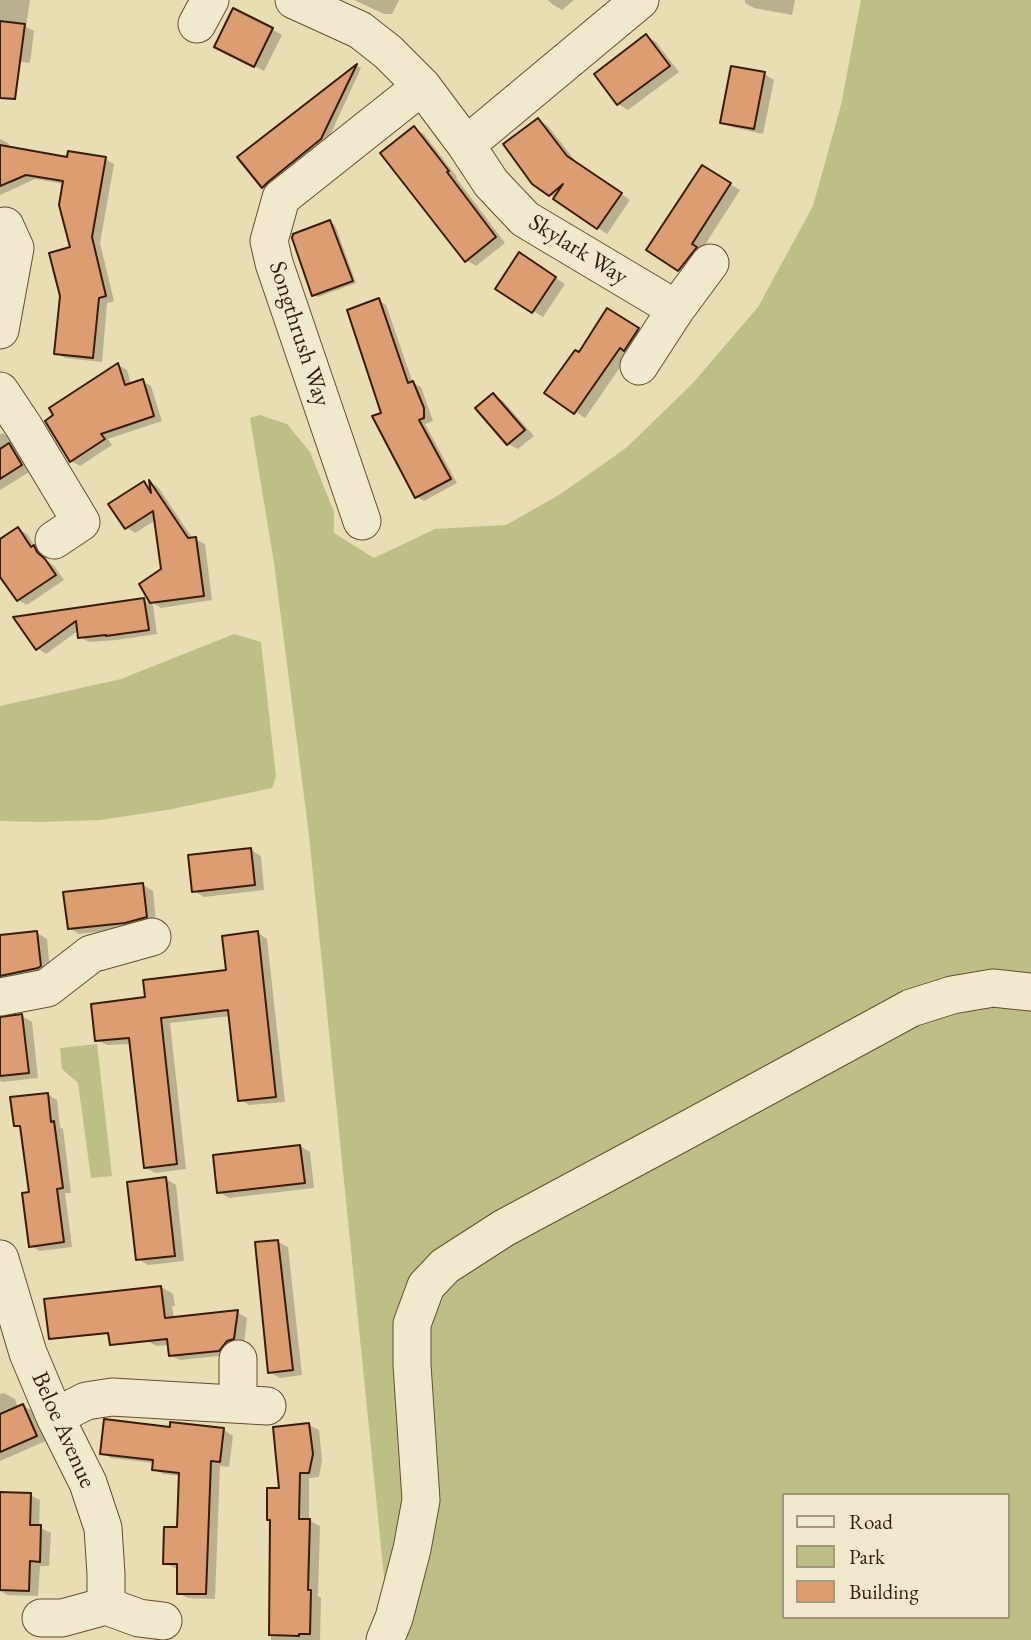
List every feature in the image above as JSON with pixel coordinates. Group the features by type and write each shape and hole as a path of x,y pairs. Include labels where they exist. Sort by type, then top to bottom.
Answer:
{"street":[{"name":"Skylark Way","path":"294,0 360,30 388,52 422,86 491,183 526,219 676,309"},
{"path":"466,145 640,0"},
{"name":"Songthrush Way","path":"362,521 274,263 269,241 281,198 422,86"},
{"path":"0,330 20,239"},
{"path":"639,366 710,263"},
{"path":"0,391 24,427 78,533"},
{"path":"0,997 47,988 91,954 152,937"},
{"path":"385,1640 412,1549 421,1500 412,1324 426,1286 445,1266 504,1228 911,1008 951,995 993,988 1031,992"},
{"name":"Beloe Avenue","path":"0,1259 28,1353 55,1417 88,1483 103,1528 106,1606"},
{"path":"55,1417 86,1401 112,1397 252,1405 238,1359"},
{"path":"41,1618 62,1618 106,1606 139,1618 163,1620"}],"green space":[{"path":"861,0 1031,0 1031,1640 385,1640 386,1596 309,835 274,563 250,418 260,415 287,424 310,452 334,512 334,533 374,558 435,529 506,525 559,495 626,448 693,383 758,307 813,206 841,105"},
{"path":"234,634 261,642 276,777 272,788 167,810 100,820 0,821 0,706 121,679"},
{"path":"97,1044 112,1176 91,1178 78,1083 62,1069 60,1048"}],"building":[{"path":"233,8 273,28 254,67 214,47"},
{"path":"0,21 25,24 15,99 0,98"},
{"path":"646,34 670,66 617,105 594,74"},
{"path":"357,64 321,139 262,188 237,157"},
{"path":"731,66 765,72 754,129 720,123"},
{"path":"538,118 567,156 622,193 597,229 553,199 563,184 549,196 532,184 503,144"},
{"path":"414,126 496,237 465,262 380,153"},
{"path":"0,145 67,157 68,151 106,157 92,237 106,296 99,298 93,358 54,354 60,296 49,253 70,247 59,205 63,181 26,175 0,186"},
{"path":"702,165 731,183 692,244 697,247 678,271 646,250"},
{"path":"330,220 353,281 312,296 292,238 293,234"},
{"path":"519,252 556,277 532,313 495,289"},
{"path":"379,298 408,383 413,381 424,408 424,418 419,420 451,479 415,498 372,416 381,413 347,310"},
{"path":"607,308 639,328 624,351 620,348 574,414 544,393 575,350 579,352"},
{"path":"118,363 125,385 143,379 154,416 101,434 105,439 70,462 45,421 53,415 49,408"},
{"path":"493,393 525,430 507,445 475,408"},
{"path":"9,443 22,465 0,479 0,449"},
{"path":"149,480 188,538 196,537 204,596 150,603 139,584 161,569 153,511 125,529 108,504 144,481 151,493"},
{"path":"18,527 31,547 34,545 56,575 17,601 0,577 0,539"},
{"path":"144,598 149,630 78,638 76,621 36,650 13,617"},
{"path":"251,848 255,885 192,892 188,855"},
{"path":"143,883 147,917 125,923 68,929 63,892"},
{"path":"37,931 41,966 0,976 0,935"},
{"path":"258,931 276,1097 238,1101 228,1010 161,1018 177,1164 144,1168 129,1038 95,1041 91,1004 145,997 143,980 226,970 222,936"},
{"path":"22,1014 29,1073 0,1076 0,1017"},
{"path":"48,1093 63,1188 57,1189 64,1242 29,1247 22,1193 29,1192 20,1126 14,1126 10,1097"},
{"path":"300,1145 305,1183 217,1193 213,1155"},
{"path":"166,1177 175,1256 136,1260 127,1182"},
{"path":"278,1240 293,1370 268,1373 255,1242"},
{"path":"161,1286 165,1318 238,1310 234,1339 227,1341 219,1351 169,1356 167,1339 110,1345 108,1333 49,1339 44,1299"},
{"path":"23,1404 37,1436 0,1452 0,1414"},
{"path":"104,1419 170,1427 170,1422 224,1428 220,1462 211,1461 206,1594 177,1594 177,1564 163,1564 164,1527 177,1527 179,1473 152,1470 153,1460 100,1454"},
{"path":"309,1423 313,1454 309,1473 300,1473 299,1519 310,1519 310,1634 269,1635 270,1520 267,1520 267,1488 279,1488 273,1427"},
{"path":"0,1492 31,1493 30,1525 41,1525 40,1562 30,1561 29,1591 0,1590"}]}
